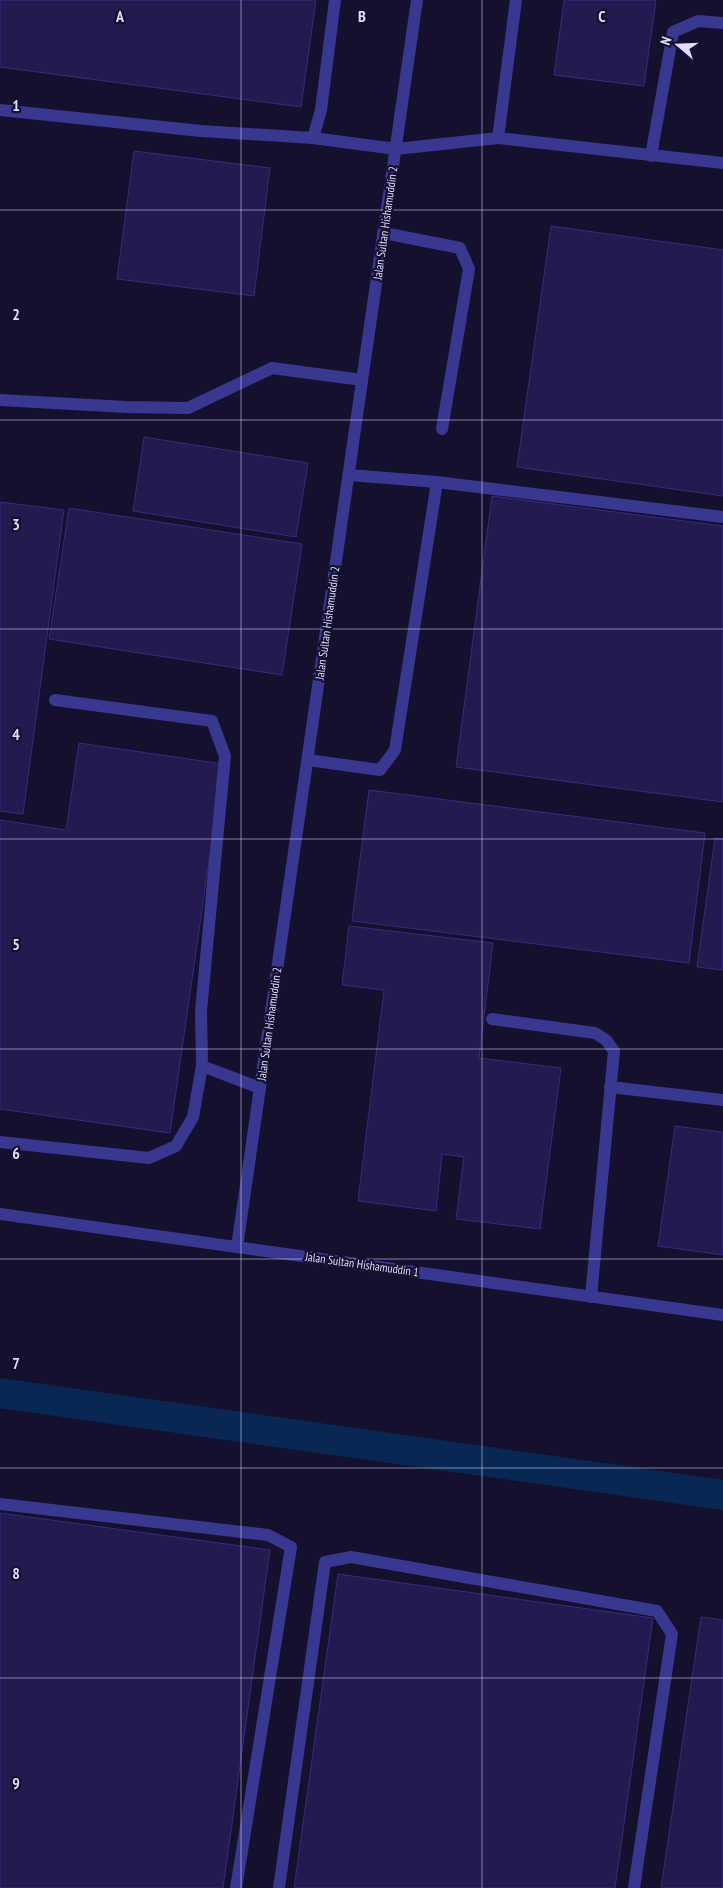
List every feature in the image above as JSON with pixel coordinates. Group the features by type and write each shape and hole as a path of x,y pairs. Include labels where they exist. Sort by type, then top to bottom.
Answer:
{"street":[{"path":"313,138 321,110 335,0"},
{"name":"Jalan Sultan Hishamuddin 2","path":"237,1247 417,0"},
{"path":"498,138 516,0"},
{"path":"651,156 673,32 698,21 723,23"},
{"path":"0,110 201,131 313,138 396,149 498,138 723,163"},
{"path":"384,233 460,248 468,269 442,429"},
{"path":"0,400 126,407 188,408 272,368 362,380"},
{"path":"349,475 437,482 723,517"},
{"path":"308,760 380,770 395,750 437,482"},
{"path":"0,1142 149,1158 176,1146 193,1118 202,1066 201,1011 225,756 212,721 55,700"},
{"path":"492,1019 595,1033 606,1040 614,1051 591,1297"},
{"path":"202,1066 260,1088"},
{"path":"610,1087 723,1100"},
{"name":"Jalan Sultan Hishamuddin 1","path":"0,1214 723,1315"},
{"path":"0,1504 268,1535 290,1547 236,1888"},
{"path":"279,1888 325,1562 351,1557 657,1610 672,1634 634,1888"}],"building":[{"path":"0,0 316,0 301,107 0,67"},
{"path":"564,0 656,0 644,86 554,75"},
{"path":"134,151 270,168 254,296 117,279"},
{"path":"551,226 723,250 723,496 517,467"},
{"path":"144,437 308,463 296,537 133,511"},
{"path":"492,496 723,526 723,802 456,767"},
{"path":"0,502 64,510 23,814 0,811"},
{"path":"69,508 302,544 282,675 49,639"},
{"path":"79,743 223,764 170,1133 0,1109 0,820 66,830"},
{"path":"369,790 705,833 689,963 352,921"},
{"path":"715,838 723,839 723,970 697,967"},
{"path":"349,926 493,943 479,1058 561,1068 540,1229 456,1219 464,1157 442,1154 436,1211 358,1201 384,990 342,985"},
{"path":"675,1126 723,1132 723,1255 658,1246"},
{"path":"0,1513 270,1550 223,1888 0,1888"},
{"path":"338,1574 653,1618 615,1888 294,1888"},
{"path":"701,1617 723,1620 723,1888 661,1888"}],"waterway":[{"path":"0,1393 723,1495"}]}
